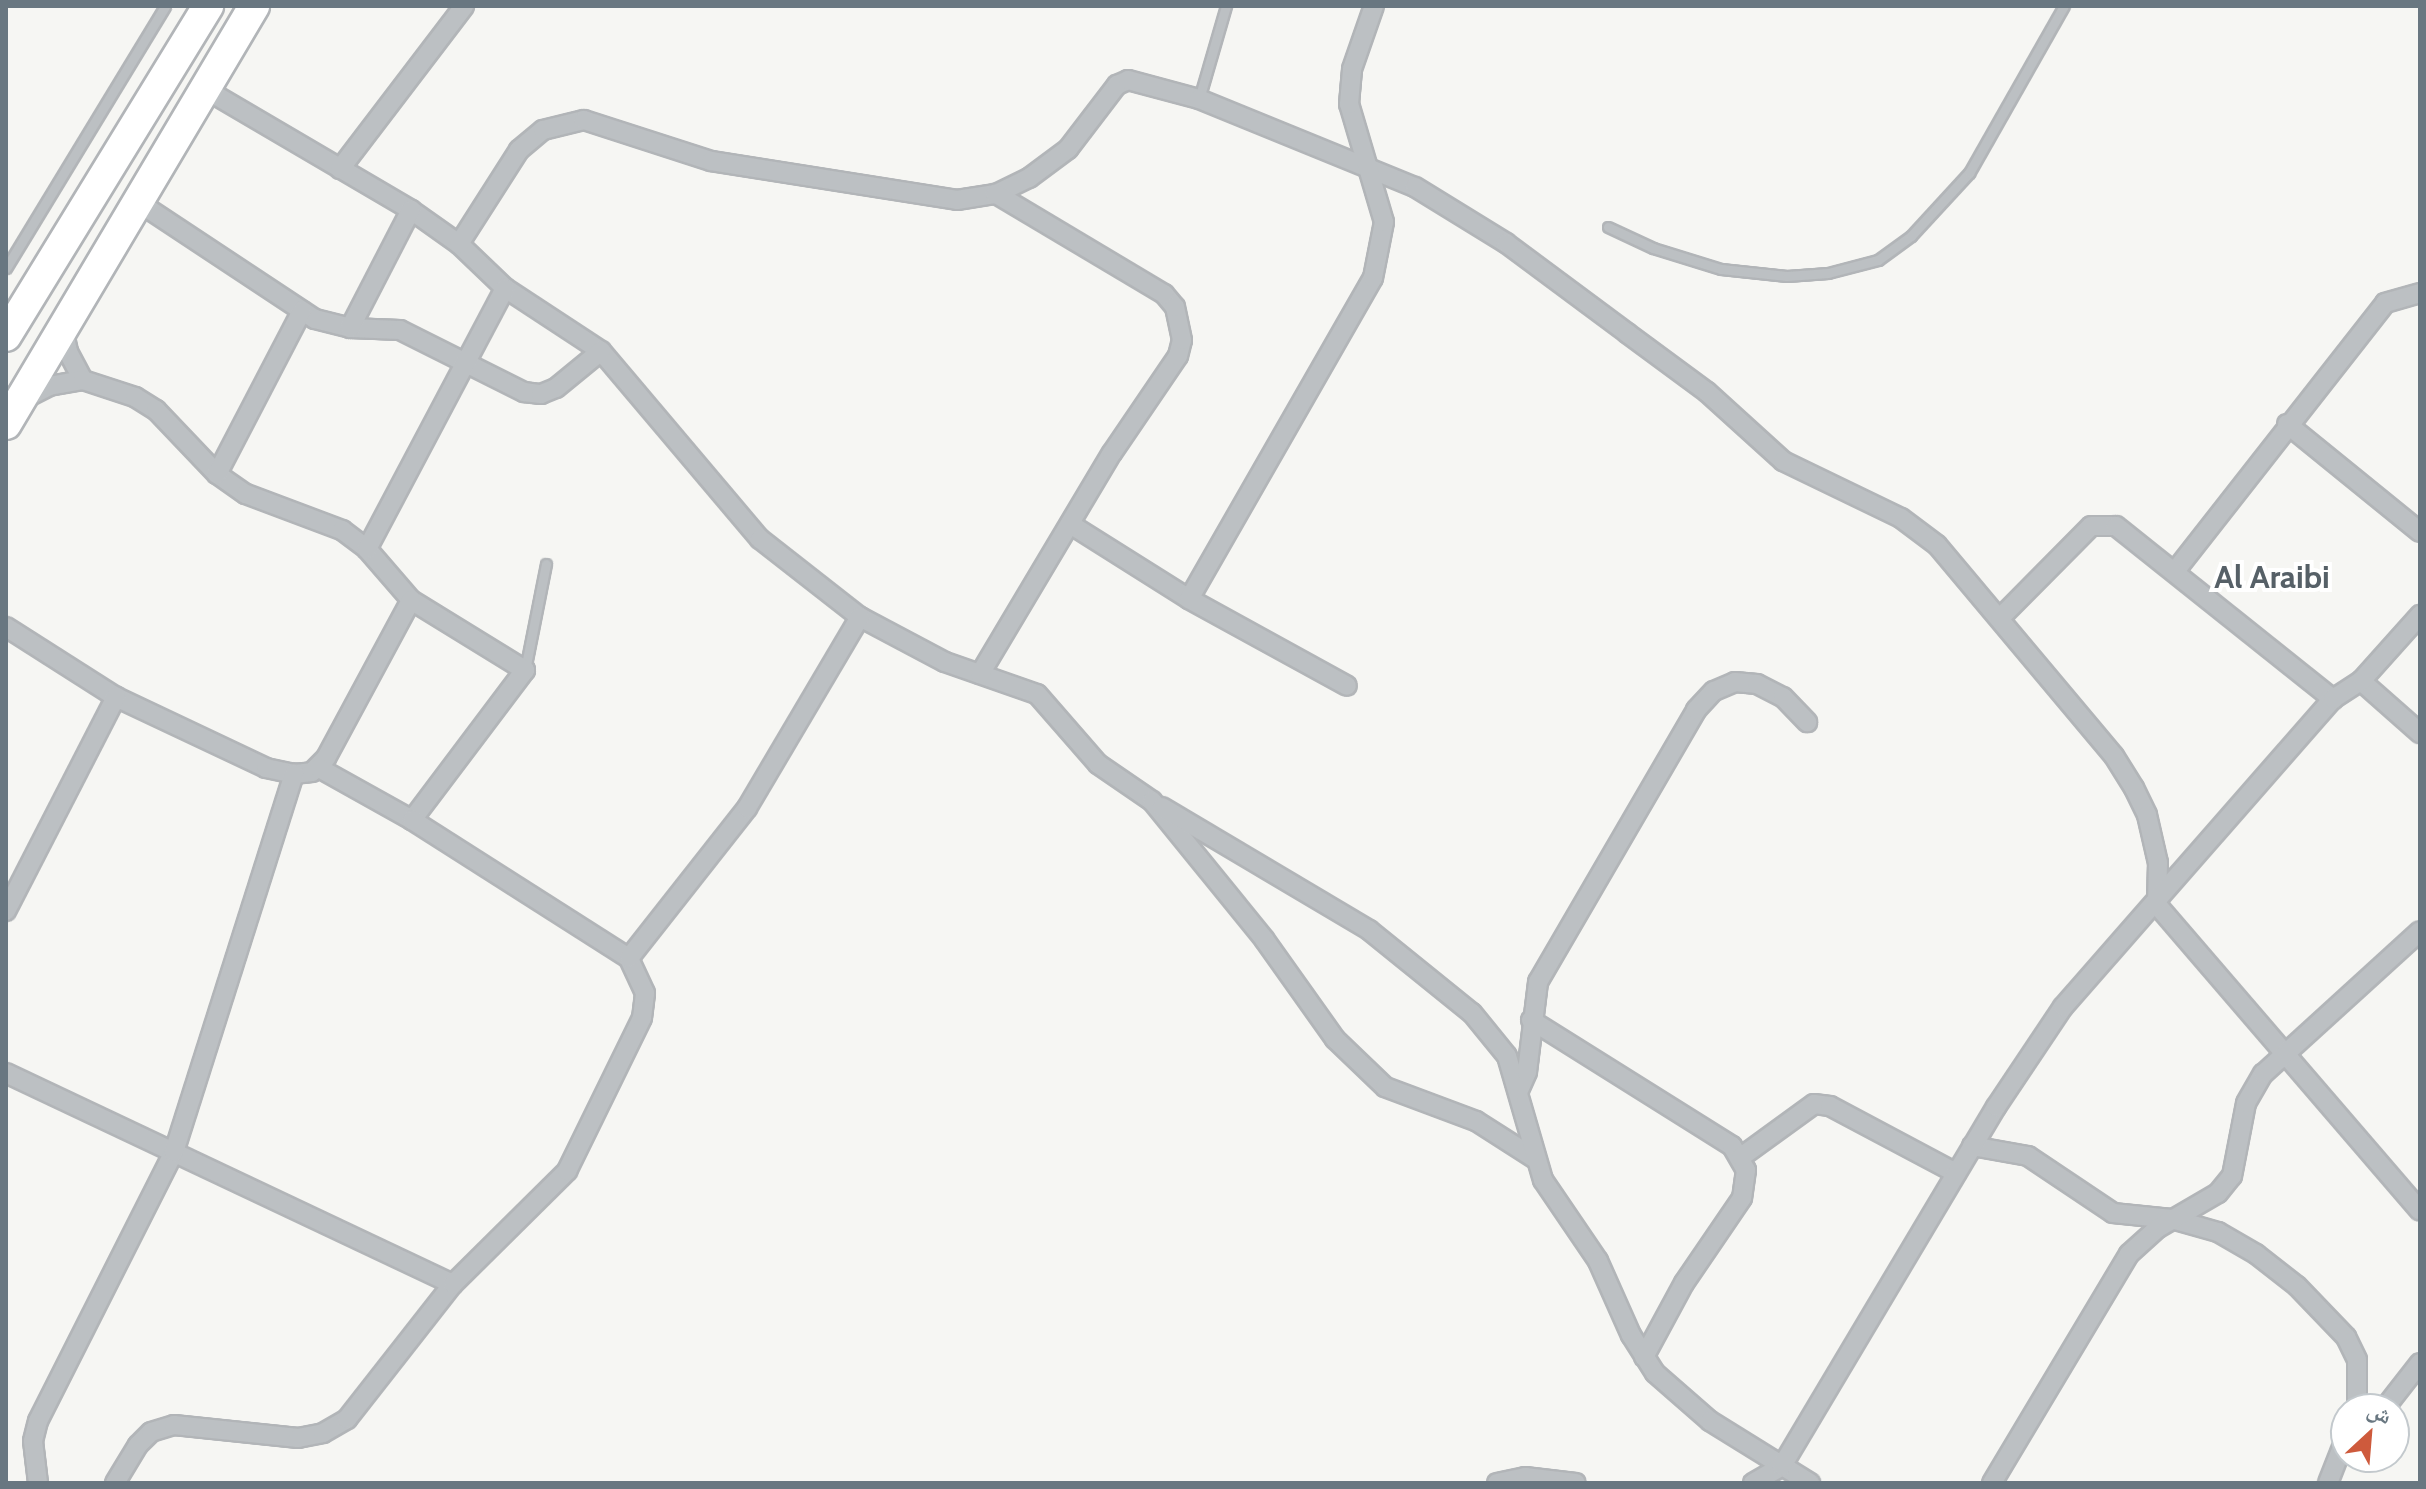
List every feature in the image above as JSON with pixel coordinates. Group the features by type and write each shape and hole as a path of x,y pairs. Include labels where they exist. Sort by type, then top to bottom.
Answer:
{"highway":[{"path":"6,336 208,6"},
{"path":"13,413 254,6"}],"street":[{"path":"340,169 464,6"},
{"path":"1189,599 1373,278 1384,222 1356,136 1349,86 1374,6"},
{"path":"459,244 519,150 543,130 584,120 711,161 937,199 996,194 1068,149 1117,85 1128,80 1199,99 1415,187 1506,243 1707,392 1783,461 1901,518 1937,545 2114,756 2134,788 2147,815 2158,863 2157,905 2420,1211"},
{"path":"205,89 411,210 459,244 505,288 601,351 760,539 860,617 980,674 1037,694 1098,764 1152,801 1302,887 1418,967 1494,1036 1519,1090 1534,1158 1610,1283 1644,1357 1687,1403 1810,1483"},
{"path":"980,674 1070,524 1178,356 1181,323 1164,294 996,194"},
{"path":"138,202 302,311 350,328 400,330 524,392 541,394 556,388 601,351"},
{"path":"350,328 411,210"},
{"path":"367,549 505,288"},
{"path":"2176,570 2287,424 2385,303 2420,293"},
{"path":"217,474 302,311"},
{"path":"63,328 83,380"},
{"path":"13,413 49,386 83,380 113,387 156,410 217,474 246,494 342,530 367,549 411,600 525,670 412,820"},
{"path":"2287,424 2420,532"},
{"path":"2000,618 2100,523 2128,533 2333,699"},
{"path":"1070,524 1189,599 1347,686"},
{"path":"319,768 411,600"},
{"path":"1753,1483 1782,1466 1972,1146 2063,1007 2157,905 2333,699 2361,681 2420,615"},
{"path":"629,958 747,808 860,617"},
{"path":"6,627 116,697 266,768 294,774 319,768 412,820 629,958 646,1004 579,1154 453,1284 347,1419 323,1433 298,1438 174,1425 151,1432 115,1483"},
{"path":"2361,681 2420,733"},
{"path":"1519,1090 1527,1072 1531,1020 1543,971 1696,710 1714,691 1735,682 1757,684 1783,697 1807,722"},
{"path":"6,911 116,697"},
{"path":"38,1483 33,1441 38,1421 174,1152 294,774"},
{"path":"1152,801 1264,939 1335,1039 1385,1087 1476,1121 1534,1158"},
{"path":"1992,1483 2118,1269 2141,1240 2172,1219 2201,1206 2232,1176 2250,1091 2284,1053 2420,931"},
{"path":"1531,1020 1721,1138 1741,1157 1746,1184 1742,1198 1684,1283 1644,1357"},
{"path":"6,1073 453,1284"},
{"path":"1741,1157 1814,1104 1830,1106 1956,1173"},
{"path":"1972,1146 2028,1156 2113,1213 2172,1219 2218,1232 2256,1254 2330,1318 2357,1360 2357,1393"},
{"path":"2396,1393 2420,1363"},
{"path":"2405,1382 2420,1394"},
{"path":"1497,1483 1525,1477 1576,1483"}],"lane":[{"path":"6,268 165,6"},
{"path":"1199,99 1226,6"},
{"path":"1608,227 1653,248 1734,271 1787,276 1828,273 1878,260 1911,236 1969,173 2064,6"},
{"path":"525,670 546,564"}],"district":[{"name":"Al Araibi","path":"2272,577"}]}
